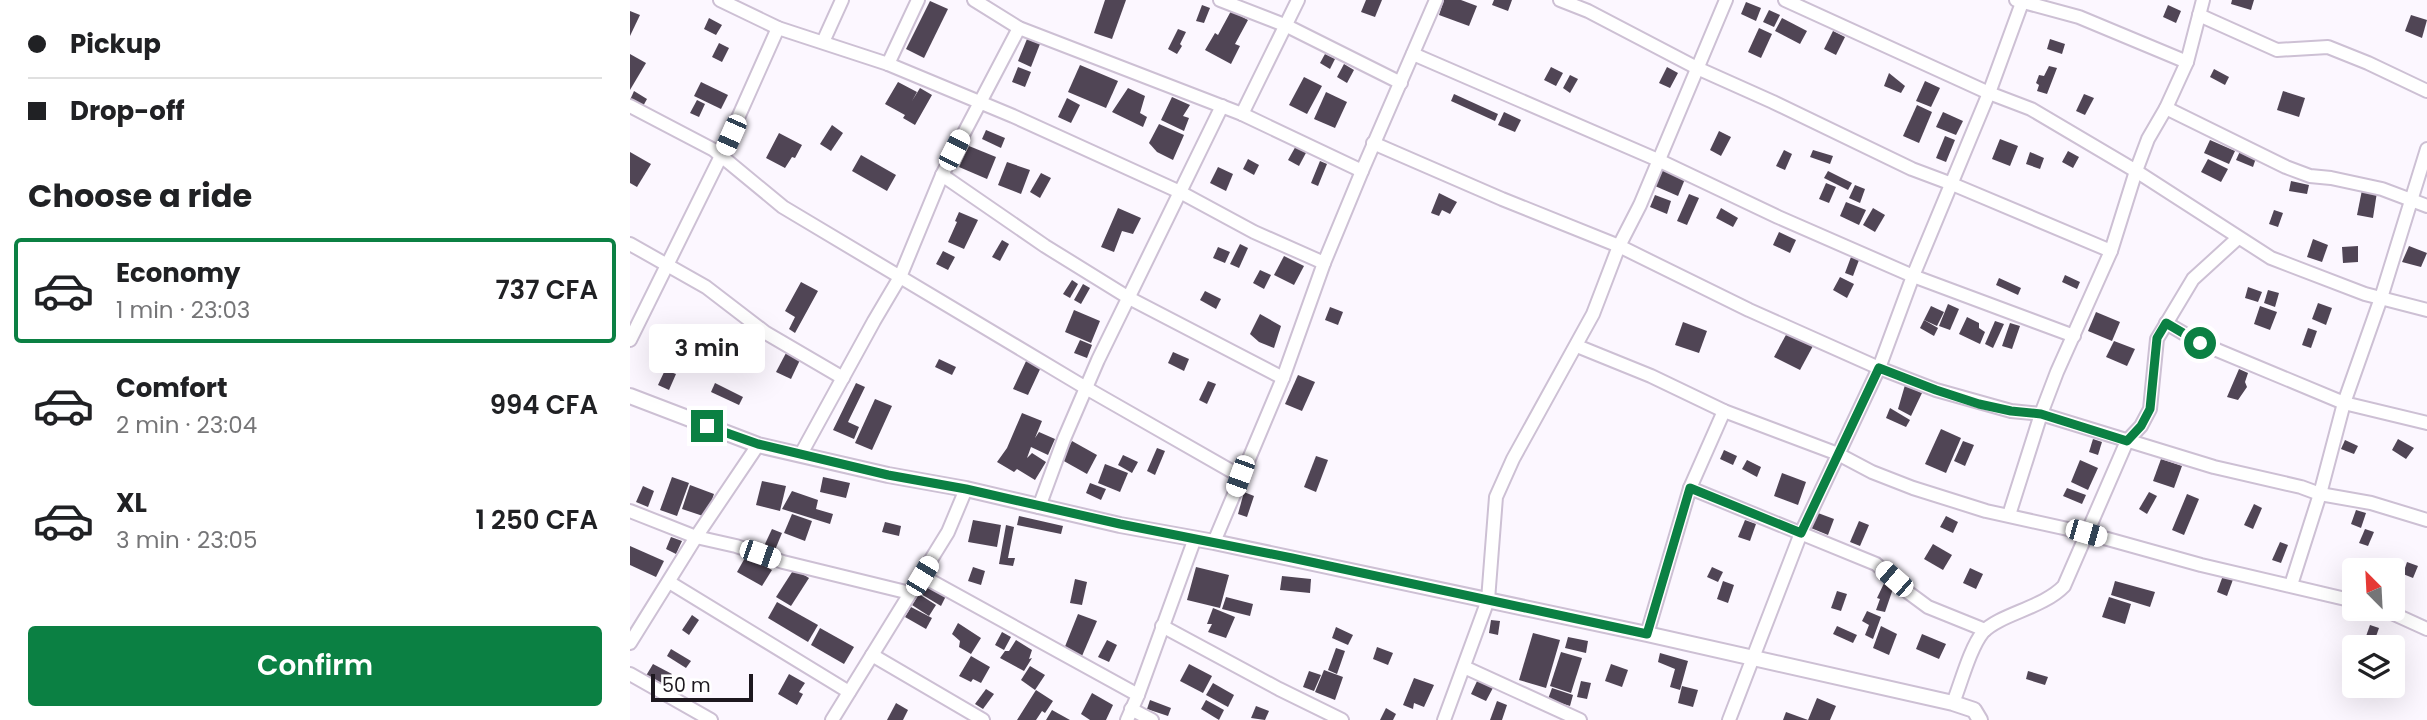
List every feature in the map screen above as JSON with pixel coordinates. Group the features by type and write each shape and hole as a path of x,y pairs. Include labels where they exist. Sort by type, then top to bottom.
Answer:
{"street":[{"path":"720,0 738,4 778,28 888,64 978,101 1180,192 1254,232 1324,263"},
{"path":"823,42 842,0"},
{"path":"888,64 918,0"},
{"path":"974,0 1019,28 1242,114 1362,171"},
{"path":"1220,0 1287,26 1401,83"},
{"path":"1242,114 1298,0"},
{"path":"1214,542 1283,378 1324,263 1373,143 1436,0"},
{"path":"1560,0 1588,11 1697,68 1912,169 2111,251"},
{"path":"1444,720 1488,600 1496,497 1513,459 1593,314 1619,246 1640,205 1726,0"},
{"path":"1785,0 1989,93 2031,109 2136,171 2271,258 2308,274 2427,310"},
{"path":"2009,516 2041,414 2111,251 2148,139 2187,62 2203,0"},
{"path":"1729,720 1801,533 1879,368 1913,276 1989,93 2020,1 2079,17 2187,62"},
{"path":"2199,15 2277,50 2328,47 2427,91"},
{"path":"630,340 721,156 778,28"},
{"path":"802,454 900,277 942,175 978,101 1019,28"},
{"path":"1413,54 1658,160 1778,217 1913,276 2074,336"},
{"path":"630,106 721,156 783,207 1086,388 1240,476"},
{"path":"1039,507 1086,388 1222,106"},
{"path":"2165,108 2310,176 2382,189 2427,206"},
{"path":"1373,143 1619,246 1749,310 1879,368 1936,390 1979,404 2041,414 2214,467 2301,486 2320,494 2371,503 2427,520"},
{"path":"2291,585 2320,494 2344,403 2381,298 2427,149"},
{"path":"942,175 1045,246 1129,298 1283,378"},
{"path":"1954,703 1978,640 1985,630 2054,597 2071,575 2086,533 2127,441 2141,426 2150,409 2157,338 2193,279 2238,238"},
{"path":"630,244 706,287 766,333 844,378"},
{"path":"2166,323 2212,348 2344,403 2427,423"},
{"path":"1577,346 1651,376 1724,411 1839,454 1872,472 1913,488 1986,511 2086,533 2201,565 2342,598"},
{"path":"630,396 758,444 888,475 966,489 1039,507 1752,657 1954,703 1974,710 1980,720"},
{"path":"1647,634 1690,488 1724,411"},
{"path":"630,643 636,623 669,582 758,444"},
{"path":"1690,488 1876,564 1928,607 1985,630"},
{"path":"832,720 948,532 966,489"},
{"path":"630,511 696,537 736,546 783,562 910,593"},
{"path":"1152,720 1129,715 1195,538"},
{"path":"922,576 1138,695"},
{"path":"669,582 849,692"},
{"path":"2405,619 2427,629"},
{"path":"1162,626 1339,719"},
{"path":"872,655 983,720"},
{"path":"1464,667 1580,720"},
{"path":"630,674 711,720"}],"building":[{"path":"1105,0 1126,0 1112,39 1094,33"},
{"path":"1366,0 1382,0 1375,17 1361,12"},
{"path":"1444,0 1461,0 1477,6 1469,26 1439,15"},
{"path":"1494,0 1512,0 1508,11 1492,5"},
{"path":"2232,0 2254,0 2251,10 2231,4"},
{"path":"930,1 948,9 924,58 906,49"},
{"path":"1746,2 1761,8 1756,21 1741,14"},
{"path":"1202,5 1210,8 1204,23 1196,21"},
{"path":"2168,5 2181,11 2176,23 2163,17"},
{"path":"1769,10 1780,15 1774,27 1763,22"},
{"path":"630,11 640,15 630,36"},
{"path":"1231,11 1248,20 1235,44 1240,46 1231,64 1205,50 1215,33 1218,35"},
{"path":"2411,15 2427,20 2422,38 2405,31"},
{"path":"709,18 722,25 716,35 704,29"},
{"path":"1782,18 1807,31 1800,44 1775,31"},
{"path":"1759,28 1772,34 1761,58 1748,52"},
{"path":"1178,29 1186,32 1177,54 1168,49"},
{"path":"1833,31 1845,37 1836,55 1824,49"},
{"path":"1027,39 1040,44 1031,67 1018,61"},
{"path":"2050,39 2065,44 2062,54 2047,49"},
{"path":"719,43 729,48 722,62 712,57"},
{"path":"630,54 646,63 630,90"},
{"path":"1325,54 1335,59 1330,69 1320,63"},
{"path":"1344,64 1354,70 1347,83 1337,77"},
{"path":"1080,65 1118,81 1106,108 1068,92"},
{"path":"2049,66 2057,68 2047,94 2037,91 2039,85 2036,83 2039,75 2044,76"},
{"path":"1018,67 1031,72 1025,87 1012,82"},
{"path":"1551,67 1563,73 1556,86 1544,80"},
{"path":"1667,67 1678,73 1670,88 1659,83"},
{"path":"2214,69 2229,77 2225,85 2210,77"},
{"path":"1889,73 1905,86 1901,93 1884,86"},
{"path":"1570,75 1578,79 1570,93 1563,88"},
{"path":"1304,77 1322,86 1307,114 1289,105"},
{"path":"1925,81 1940,88 1931,107 1916,101"},
{"path":"701,82 728,95 721,109 694,96"},
{"path":"898,82 917,92 912,101 920,88 932,95 915,125 903,118 905,115 885,104"},
{"path":"1128,88 1145,96 1140,113 1147,117 1143,127 1112,112"},
{"path":"634,91 647,99 642,108 630,100"},
{"path":"2283,91 2305,98 2299,117 2277,110"},
{"path":"1326,92 1347,102 1335,128 1314,119"},
{"path":"1454,94 1498,114 1495,121 1451,101"},
{"path":"2084,94 2094,98 2085,115 2076,111"},
{"path":"1172,97 1190,105 1183,116 1189,118 1184,131 1161,120"},
{"path":"1067,98 1080,105 1071,123 1058,117"},
{"path":"697,100 705,104 699,117 690,113"},
{"path":"1917,105 1932,112 1919,143 1903,136"},
{"path":"1504,112 1521,120 1515,132 1498,125"},
{"path":"1943,112 1963,121 1956,135 1936,127"},
{"path":"1159,124 1184,135 1173,160 1157,152 1149,143"},
{"path":"832,125 843,133 831,151 820,144"},
{"path":"986,130 1005,138 1001,148 982,139"},
{"path":"1719,131 1731,137 1721,156 1710,150"},
{"path":"779,133 802,145 785,168 766,158"},
{"path":"1945,136 1955,140 1946,162 1936,158"},
{"path":"2000,139 2018,146 2010,166 1992,159"},
{"path":"2210,140 2235,151 2229,164 2204,153"},
{"path":"1297,144 1308,149 1299,166 1288,160"},
{"path":"969,146 996,157 987,179 959,167"},
{"path":"2241,149 2257,155 2253,167 2236,160"},
{"path":"1784,150 1792,154 1785,170 1776,166"},
{"path":"1813,150 1833,156 1830,164 1810,157"},
{"path":"2068,151 2079,157 2073,168 2062,162"},
{"path":"630,152 651,164 637,187 630,183"},
{"path":"2030,152 2044,158 2040,169 2026,164"},
{"path":"861,155 896,175 887,191 852,171"},
{"path":"1248,159 1259,165 1254,175 1243,169"},
{"path":"2208,159 2228,169 2221,182 2201,172"},
{"path":"1320,161 1327,164 1318,186 1311,183"},
{"path":"1007,162 1030,170 1021,194 998,185"},
{"path":"1218,167 1233,174 1226,191 1210,183"},
{"path":"1663,169 1685,179 1678,196 1655,186"},
{"path":"1828,171 1852,183 1848,190 1824,178"},
{"path":"1041,173 1051,178 1040,198 1030,192"},
{"path":"2291,181 2309,185 2307,194 2289,191"},
{"path":"1826,183 1836,187 1829,203 1819,199"},
{"path":"1855,185 1865,189 1860,203 1849,198"},
{"path":"2362,190 2377,192 2373,218 2357,215"},
{"path":"1439,193 1457,202 1450,214 1442,210 1439,216 1431,213"},
{"path":"1689,194 1699,198 1687,225 1677,221"},
{"path":"1655,195 1671,201 1667,214 1650,207"},
{"path":"1846,202 1866,210 1859,225 1840,216"},
{"path":"1118,208 1141,218 1133,234 1122,231 1114,252 1101,247"},
{"path":"1721,208 1738,218 1733,227 1716,218"},
{"path":"1873,208 1885,215 1875,232 1863,225"},
{"path":"2274,210 2283,213 2278,227 2269,224"},
{"path":"959,212 978,220 964,249 948,242"},
{"path":"1779,232 1796,240 1790,253 1773,245"},
{"path":"2313,239 2328,245 2322,262 2307,257"},
{"path":"1002,240 1009,244 1000,261 992,257"},
{"path":"1240,244 1248,248 1239,268 1230,264"},
{"path":"2358,246 2358,262 2343,263 2342,247"},
{"path":"2409,246 2427,253 2421,267 2402,262"},
{"path":"1218,247 1230,252 1225,263 1213,258"},
{"path":"943,251 955,257 948,270 936,264"},
{"path":"1284,256 1304,266 1294,285 1274,275"},
{"path":"1851,257 1859,260 1853,276 1845,273"},
{"path":"1260,270 1271,275 1264,289 1253,283"},
{"path":"2065,275 2080,282 2077,289 2062,282"},
{"path":"1840,277 1854,284 1847,298 1833,290"},
{"path":"1999,278 2021,288 2018,295 1996,285"},
{"path":"1072,280 1078,284 1070,298 1063,294"},
{"path":"801,282 818,291 795,333 789,329 795,317 785,311"},
{"path":"1083,284 1090,288 1081,304 1074,300"},
{"path":"2248,287 2262,292 2258,302 2245,298"},
{"path":"2268,290 2279,293 2275,307 2264,303"},
{"path":"1205,291 1221,299 1216,309 1200,300"},
{"path":"2318,303 2332,308 2326,325 2312,319"},
{"path":"1948,304 1959,309 1950,330 1939,326"},
{"path":"1931,306 1944,312 1937,326 1924,320"},
{"path":"2260,306 2277,312 2270,330 2254,324"},
{"path":"1330,307 1343,312 1338,325 1325,320"},
{"path":"1074,310 1100,321 1091,343 1065,332"},
{"path":"2096,312 2120,322 2112,341 2088,331"},
{"path":"1260,314 1281,326 1274,348 1259,342 1250,334"},
{"path":"1967,317 1979,323 1979,328 1985,332 1980,344 1959,334"},
{"path":"1924,320 1938,328 1934,336 1920,328"},
{"path":"1995,321 2004,324 1993,348 1985,344"},
{"path":"1683,322 1707,331 1699,353 1675,345"},
{"path":"2010,323 2020,326 2012,349 2002,346"},
{"path":"2308,328 2317,331 2311,348 2302,345"},
{"path":"1787,333 1813,346 1800,370 1774,357"},
{"path":"1080,340 1092,345 1087,358 1074,353"},
{"path":"756,341 765,345 756,363 747,358"},
{"path":"2114,341 2135,349 2127,366 2106,357"},
{"path":"1173,352 1189,359 1184,371 1168,363"},
{"path":"786,353 800,360 791,379 776,372"},
{"path":"939,359 956,367 952,375 935,367"},
{"path":"1027,359 1042,365 1028,395 1013,389"},
{"path":"2239,369 2248,373 2245,382 2247,387 2238,400 2227,397"},
{"path":"665,370 676,374 669,390 658,385"},
{"path":"1298,375 1315,382 1302,411 1285,404"},
{"path":"1208,381 1216,384 1207,404 1199,400"},
{"path":"715,383 743,397 739,405 711,392"},
{"path":"856,383 865,387 848,422 859,427 854,439 833,430"},
{"path":"1905,385 1922,393 1911,416 1898,409"},
{"path":"875,399 892,406 872,450 855,443"},
{"path":"1890,408 1910,420 1906,427 1886,418"},
{"path":"1022,413 1042,421 1035,438 1039,432 1055,439 1048,455 1031,447 1027,458 1032,453 1046,462 1035,480 1017,469 1014,472 997,462 1007,448"},
{"path":"1941,429 1961,438 1946,473 1925,464"},
{"path":"2093,439 2102,442 2098,455 2089,452"},
{"path":"2398,439 2414,448 2406,459 2392,450"},
{"path":"2345,440 2358,446 2354,454 2341,449"},
{"path":"1072,441 1097,455 1087,474 1062,460"},
{"path":"1963,441 1974,445 1965,466 1954,461"},
{"path":"1157,448 1165,451 1155,475 1147,471"},
{"path":"1724,450 1737,456 1733,465 1720,459"},
{"path":"1123,455 1138,462 1132,473 1118,465"},
{"path":"1316,456 1328,460 1316,492 1304,487"},
{"path":"2161,459 2182,466 2174,488 2153,481"},
{"path":"1747,460 1761,467 1757,477 1742,469"},
{"path":"2080,460 2098,468 2088,490 2071,482"},
{"path":"1105,464 1128,473 1120,492 1098,483"},
{"path":"1782,473 1806,482 1798,505 1774,496"},
{"path":"672,477 689,483 677,516 660,510"},
{"path":"823,477 850,483 846,498 820,492"},
{"path":"762,481 786,486 780,511 756,505"},
{"path":"1090,483 1106,489 1101,500 1086,493"},
{"path":"690,485 714,494 706,517 682,509"},
{"path":"643,486 654,491 648,507 636,502"},
{"path":"2067,488 2086,495 2082,504 2063,496"},
{"path":"792,491 818,500 816,509 833,514 830,524 782,509"},
{"path":"1244,492 1254,496 1247,517 1238,514"},
{"path":"2149,492 2157,496 2147,514 2139,509"},
{"path":"2187,494 2199,499 2184,535 2172,530"},
{"path":"2254,504 2262,508 2253,529 2244,525"},
{"path":"2356,510 2366,513 2361,528 2351,524"},
{"path":"1818,513 1834,519 1828,535 1811,528"},
{"path":"792,514 812,521 805,541 784,533"},
{"path":"1019,516 1063,526 1061,534 1017,525"},
{"path":"1946,516 1958,522 1953,533 1940,527"},
{"path":"973,520 1001,525 997,547 968,542"},
{"path":"1745,520 1756,524 1750,541 1738,537"},
{"path":"1859,521 1869,525 1860,546 1850,542"},
{"path":"885,522 901,526 899,536 882,532"},
{"path":"1006,525 1014,527 1008,558 1015,558 1013,566 999,564"},
{"path":"772,529 782,533 775,550 764,546"},
{"path":"2365,529 2374,532 2368,546 2359,543"},
{"path":"671,537 682,541 676,554 666,549"},
{"path":"2280,542 2288,545 2281,563 2272,560"},
{"path":"1933,544 1952,555 1943,570 1924,559"},
{"path":"630,546 664,561 656,577 630,565"},
{"path":"746,556 772,570 762,586 737,572"},
{"path":"2407,562 2418,566 2413,578 2405,575"},
{"path":"973,567 985,571 981,585 968,581"},
{"path":"1196,567 1229,575 1220,608 1187,600"},
{"path":"1712,567 1723,572 1718,582 1707,577"},
{"path":"1970,568 1983,574 1976,589 1963,583"},
{"path":"794,569 809,578 791,606 776,597"},
{"path":"2225,570 2235,574 2227,596 2217,592"},
{"path":"1282,576 1311,579 1310,593 1280,590"},
{"path":"1887,577 1896,580 1885,612 1876,610 1880,599 1877,598"},
{"path":"1075,579 1087,582 1082,605 1070,603"},
{"path":"1723,581 1734,585 1728,603 1717,599"},
{"path":"2115,581 2155,592 2150,607 2111,595"},
{"path":"927,582 947,594 941,606 921,594"},
{"path":"1837,591 1847,594 1841,611 1831,608"},
{"path":"919,594 936,605 929,616 912,605"},
{"path":"1226,597 1253,604 1250,616 1222,609"},
{"path":"2109,597 2131,604 2125,624 2102,617"},
{"path":"777,602 818,625 808,642 768,618"},
{"path":"911,607 932,618 926,629 905,617"},
{"path":"1213,608 1235,617 1226,638 1208,632 1212,624 1207,624"},
{"path":"1867,611 1881,617 1873,639 1865,635 1869,625 1862,621"},
{"path":"1078,614 1097,621 1082,656 1064,649"},
{"path":"692,615 699,620 689,635 682,630"},
{"path":"1491,620 1500,621 1498,635 1489,633"},
{"path":"958,623 981,638 971,654 959,647 960,641 952,634"},
{"path":"2370,625 2379,628 2377,635 2366,635"},
{"path":"1837,626 1857,635 1853,643 1833,634"},
{"path":"1881,626 1897,634 1889,655 1873,648"},
{"path":"1336,627 1353,635 1348,645 1332,638"},
{"path":"820,628 854,647 844,664 811,645"},
{"path":"1002,632 1011,637 1004,650 995,645"},
{"path":"1533,633 1560,640 1546,688 1519,680"},
{"path":"1922,634 1946,644 1939,659 1916,649"},
{"path":"1568,637 1588,641 1586,653 1565,648"},
{"path":"1016,640 1032,650 1029,659 1032,658 1024,671 1000,658"},
{"path":"1107,640 1117,645 1109,662 1098,657"},
{"path":"1377,647 1393,653 1388,665 1373,659"},
{"path":"1336,648 1345,651 1337,674 1328,670"},
{"path":"671,649 691,661 686,668 667,656"},
{"path":"1561,652 1582,658 1571,693 1550,686"},
{"path":"1660,653 1688,661 1680,690 1670,687 1675,669 1658,662"},
{"path":"971,656 990,667 981,683 959,676"},
{"path":"653,664 672,674 663,689 644,679"},
{"path":"1189,664 1212,676 1203,693 1180,681"},
{"path":"1611,664 1628,670 1622,687 1605,681"},
{"path":"1030,666 1045,675 1035,690 1021,680"},
{"path":"1324,670 1343,677 1335,700 1315,692"},
{"path":"1309,671 1321,675 1314,691 1303,687"},
{"path":"2028,671 2048,677 2045,685 2026,679"},
{"path":"789,674 805,683 799,692 803,694 797,705 778,694"},
{"path":"1414,678 1434,685 1424,707 1414,703 1413,709 1403,705"},
{"path":"1478,679 1494,686 1486,701 1471,694"},
{"path":"1581,681 1591,683 1587,699 1577,697"},
{"path":"1213,683 1234,695 1228,707 1206,695"},
{"path":"1682,686 1698,690 1693,707 1678,703"},
{"path":"1552,688 1573,695 1570,706 1548,699"},
{"path":"986,689 994,694 983,709 975,704"},
{"path":"1036,690 1053,701 1036,720 1017,720"},
{"path":"1092,693 1113,705 1106,720 1090,720 1081,714"},
{"path":"1817,698 1836,706 1830,720 1808,720"},
{"path":"1150,700 1171,708 1168,716 1147,709"},
{"path":"1206,700 1224,710 1219,720 1201,709"},
{"path":"1497,701 1507,705 1502,720 1490,720"},
{"path":"896,703 908,710 903,720 887,720"},
{"path":"1256,706 1269,711 1265,720 1251,718"},
{"path":"1386,708 1396,714 1393,720 1380,720"},
{"path":"1052,710 1070,720 1046,720"},
{"path":"1786,712 1808,720 1783,720"}],"route":[{"path":"707,426 758,444 888,475 966,489 1039,507 1647,634 1690,488 1801,533 1879,368 1979,404 2041,414 2127,441 2141,426 2150,409 2157,338 2166,323 2200,343"}]}
